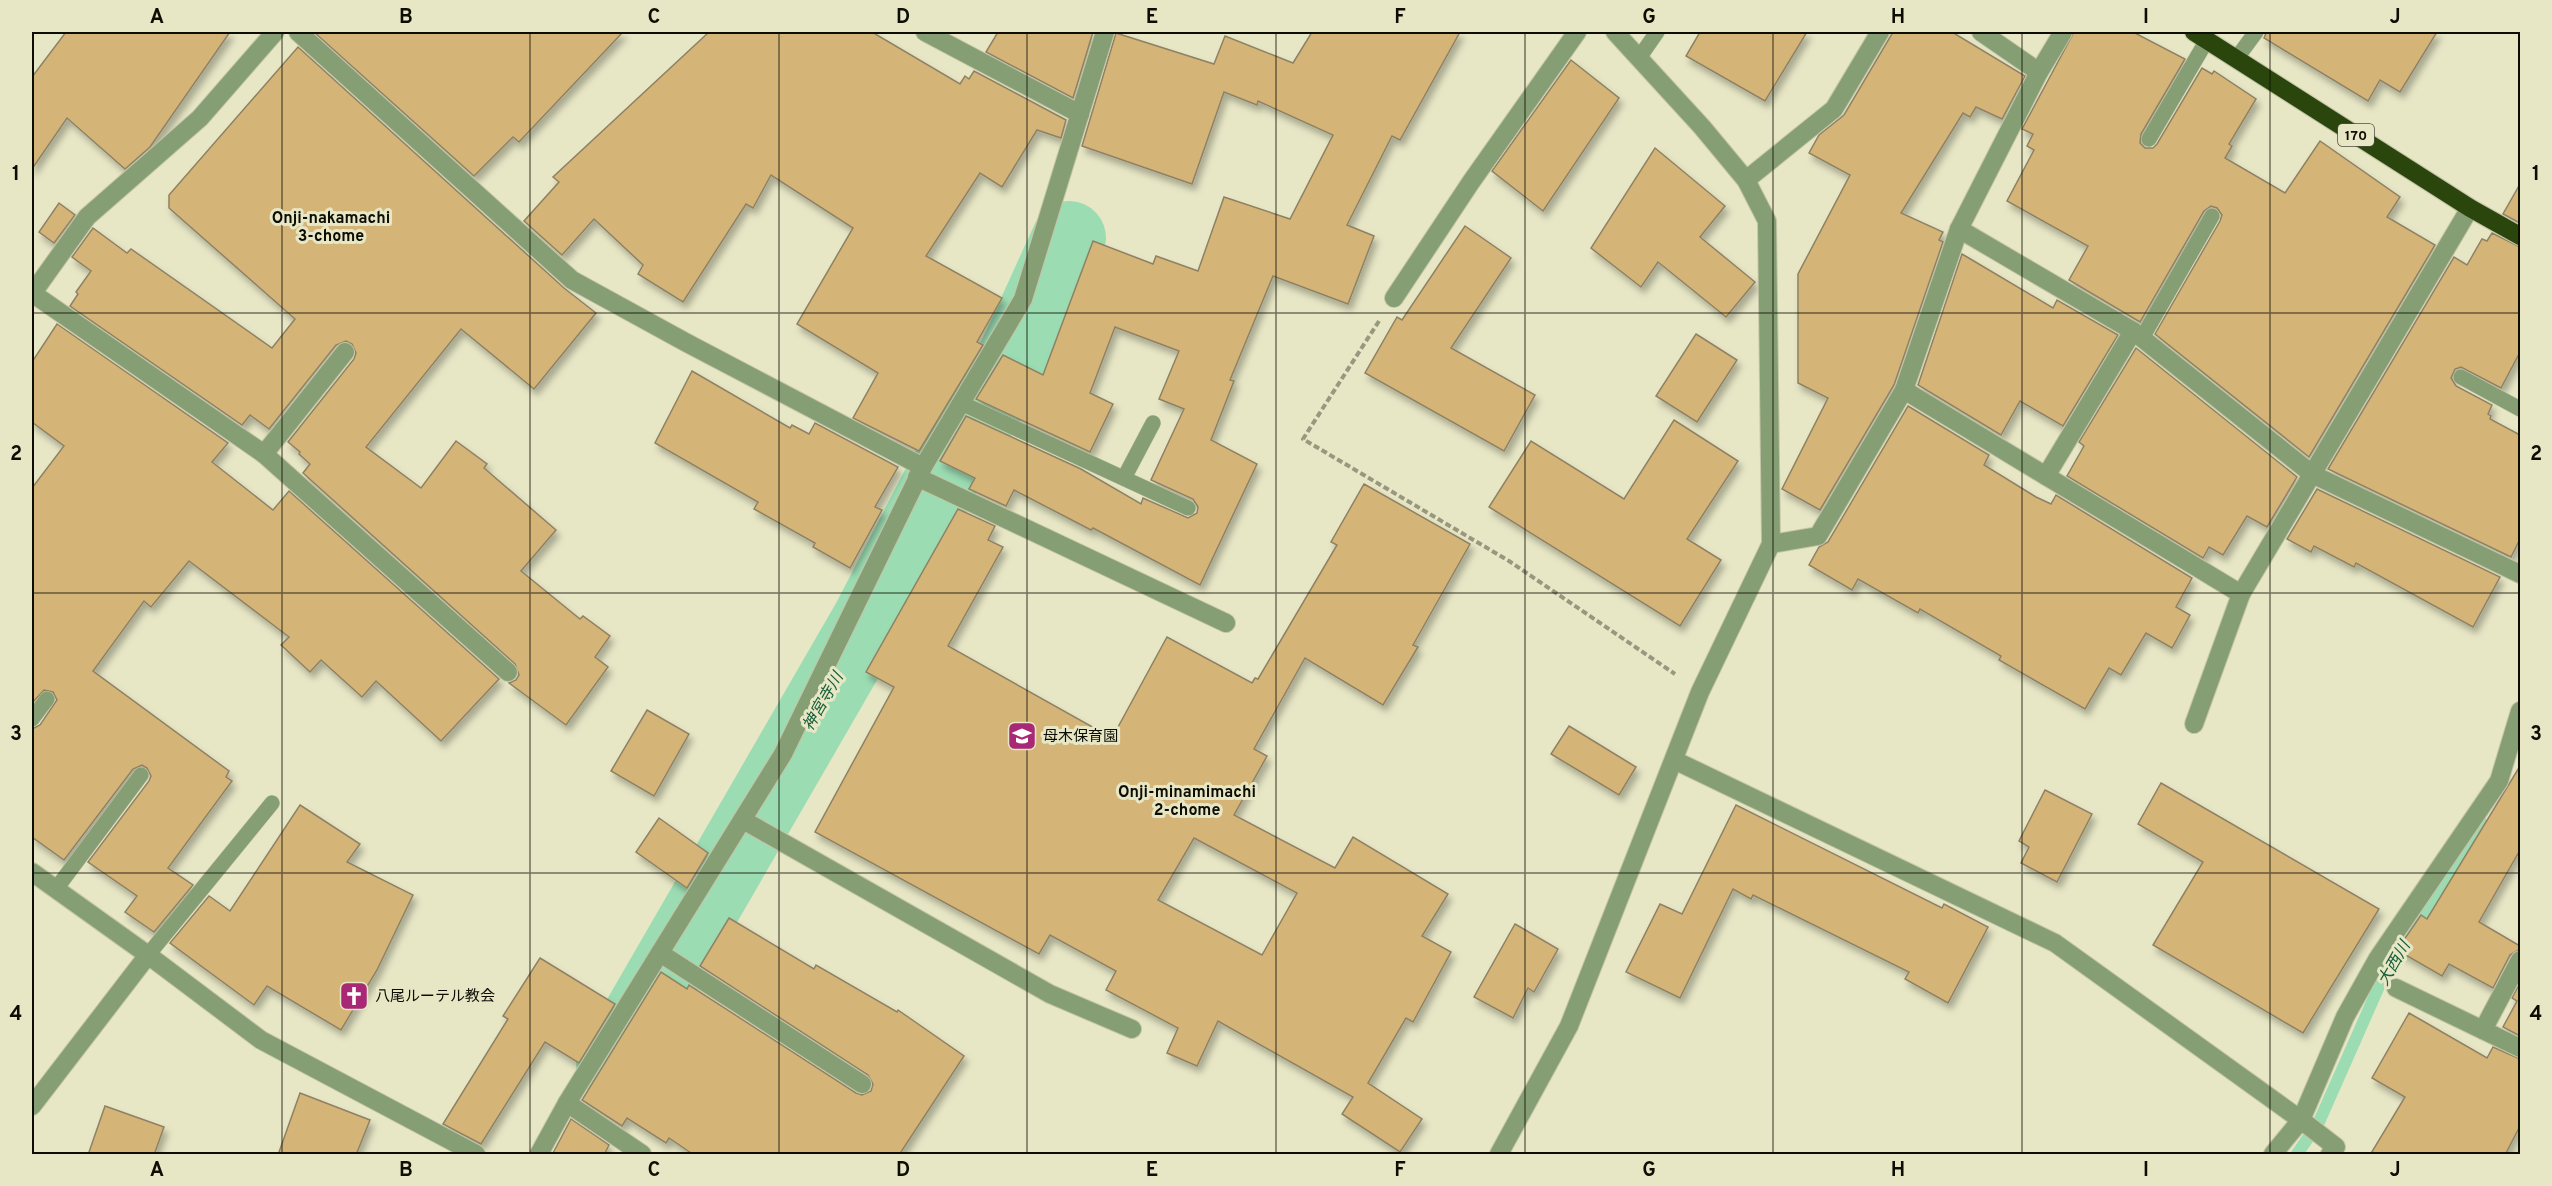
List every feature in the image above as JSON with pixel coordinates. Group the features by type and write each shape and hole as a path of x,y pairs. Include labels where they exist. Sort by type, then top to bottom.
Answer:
{"highway":[{"name":"170","path":"2200,36 2470,208 2520,236"}],"street":[{"path":"275,32 200,118 87,217 32,293 264,454 508,672"},
{"path":"298,32 572,280 920,472 1226,623"},
{"path":"925,32 1080,114"},
{"path":"539,1155 567,1104 783,754 920,472 967,406 1023,299 1105,32"},
{"path":"1394,298 1471,182 1577,32"},
{"path":"1499,1155 1569,1026 1700,692 1771,544 1767,221 1746,180 1702,127 1615,32"},
{"path":"1746,180 1834,109 1880,32"},
{"path":"1981,32 2039,72"},
{"path":"1771,544 1818,536 1904,390 1959,229 2039,72 2063,32"},
{"path":"2194,724 2241,594 2470,208"},
{"path":"1959,229 2137,334 2312,474 2520,574"},
{"path":"2046,476 2137,334"},
{"path":"264,454 345,352"},
{"path":"1904,390 2241,594"},
{"path":"2273,1155 2301,1120 2345,1017 2378,958 2499,781 2520,711"},
{"path":"1674,760 2055,943 2301,1120 2336,1147 2330,1155"},
{"path":"742,820 1050,994 1132,1029"},
{"path":"32,872 261,1040 476,1155"},
{"path":"660,953 862,1084"},
{"path":"32,1106 148,955"},
{"path":"2483,1029 2520,960"},
{"path":"2396,988 2520,1048"},
{"path":"567,1104 642,1155"}],"lane":[{"path":"1639,58 1658,32"},
{"path":"2236,59 2256,32"},
{"path":"2149,139 2200,36"},
{"path":"2137,334 2212,216"},
{"path":"2461,377 2520,409"},
{"path":"967,406 1188,508"},
{"path":"1124,478 1153,423"},
{"path":"32,719 47,699"},
{"path":"56,889 141,775"},
{"path":"148,955 272,803"}],"path":[{"path":"1394,298 1303,439 1509,561 1700,692"}],"building":[{"path":"66,32 230,32 150,147 125,169 67,118 32,169 32,77"},
{"path":"314,32 623,32 519,142 513,137 474,176"},
{"path":"709,32 872,32 960,84 965,76 969,79 974,71 1066,120 1061,138 1037,130 1002,187 980,173 926,256 1002,298 977,342 983,345 919,451 853,418 878,373 797,324 853,228 771,175 753,208 746,204 683,302 638,274 643,265 594,219 562,255 524,221 559,182 553,177"},
{"path":"998,32 1093,32 1073,98 986,52"},
{"path":"1312,32 1460,32 1400,140 1392,136 1347,225 1374,236 1348,304 1273,276 1230,380 1234,381 1211,440 1257,464 1200,585 1093,528 1091,530 1014,490 1006,506 969,489 975,478 940,461 966,416 1081,469 1141,504 1143,498 1188,518 1197,513 1198,507 1193,499 1151,480 1184,409 1159,399 1179,351 1115,327 1090,393 1113,404 1090,452 976,399 1003,355 1043,375 1093,241 1153,264 1156,256 1198,271 1224,197 1290,219 1333,135 1258,101 1257,105 1224,92 1192,184 1082,146 1116,33 1214,64 1225,36 1293,63"},
{"path":"1700,32 1807,32 1765,101 1686,56"},
{"path":"1893,32 1952,32 2025,76 2002,119 1976,107 1970,117 1963,113 1901,213 1943,232 1939,240 1943,242 1894,385 1820,510 1782,489 1828,398 1798,383 1798,274 1850,175 1809,153 1819,135 1844,115"},
{"path":"2074,32 2133,32 2185,59 2141,134 2140,143 2145,148 2153,148 2157,144 2202,68 2212,74 2214,71 2256,99 2229,144 2232,146 2225,158 2285,193 2320,141 2400,197 2387,217 2435,245 2309,457 2155,334 2220,221 2222,215 2217,208 2211,206 2204,211 2140,322 2069,280 2088,246 2007,201 2034,150 2027,146 2033,134 2022,129"},
{"path":"2266,32 2437,32 2400,92 2380,80 2368,101 2264,38"},
{"path":"298,47 564,288 596,313 534,389 461,329 366,447 421,488 456,441 487,464 484,468 556,530 521,571 580,619 583,616 610,636 595,657 608,667 566,725 509,683 516,680 519,675 515,664 303,473 310,464 288,442 354,359 356,353 352,344 346,341 336,345 269,429 250,415 242,425 70,306 78,294 76,292 91,271 72,257 93,228 127,253 131,249 272,348 295,319 169,208 169,195"},
{"path":"1571,60 1619,98 1543,211 1492,171"},
{"path":"1655,148 1725,206 1700,237 1755,282 1726,317 1658,262 1641,287 1591,248"},
{"path":"2520,184 2520,223 2503,214"},
{"path":"59,203 75,215 54,243 39,232"},
{"path":"1465,226 1511,258 1451,348 1535,395 1504,451 1365,373 1397,317 1402,320"},
{"path":"2492,233 2520,247 2520,352 2501,388 2461,367 2455,369 2451,378 2456,386 2492,405 2488,414 2491,416 2490,419 2520,435 2520,539 2511,557 2328,469 2454,257 2467,265 2482,239 2487,241"},
{"path":"1962,254 2053,308 2057,300 2118,335 2063,426 2020,401 2001,435 1918,385"},
{"path":"57,324 228,443 212,462 273,510 289,491 499,679 441,741 376,681 362,697 321,660 310,672 281,645 289,637 189,561 151,607 144,601 93,671 229,771 226,777 232,781 168,868 193,885 154,932 125,912 137,896 88,862 149,781 151,776 147,768 142,765 133,769 64,860 32,837 32,729 40,725 57,700 53,692 44,690 32,703 32,488 64,446 32,422 32,362"},
{"path":"1696,334 1737,360 1697,422 1656,396"},
{"path":"2136,348 2297,477 2267,527 2247,516 2223,555 2209,547 2203,558 2067,476 2084,446 2079,442"},
{"path":"692,371 790,428 792,425 809,434 815,423 898,467 875,507 882,510 850,568 813,547 815,543 754,509 758,502 655,443"},
{"path":"1908,406 1989,455 1984,465 2036,497 2051,504 2056,495 2192,578 2176,607 2190,615 2172,648 2146,633 2121,675 2109,668 2085,709 1999,660 2001,656 1920,609 1918,613 1858,579 1852,590 1809,565 1819,547 1828,542"},
{"path":"1674,420 1738,461 1687,539 1721,560 1680,626 1489,507 1531,441 1624,499"},
{"path":"1364,484 1470,544 1413,645 1418,647 1383,705 1305,658 1254,749 1267,756 1234,815 1335,868 1353,837 1448,894 1422,936 1451,952 1413,1022 1406,1018 1368,1083 1422,1119 1400,1152 1342,1114 1353,1097 1218,1021 1197,1066 1167,1053 1178,1028 1106,990 1116,971 1050,935 1039,954 815,832 894,687 866,672 958,509 995,526 988,540 1003,547 948,646 1112,738 1167,637 1252,683 1255,678 1258,679 1337,545 1331,542","holes":["1194,838 1297,893 1262,955 1158,900"]},
{"path":"2317,489 2500,577 2473,627 2356,563 2354,567 2314,546 2311,552 2287,539"},
{"path":"647,710 689,734 654,796 611,771"},
{"path":"1569,726 1636,767 1619,795 1551,754"},
{"path":"2520,766 2520,850 2479,922 2520,946 2520,949 2510,955 2493,988 2449,964 2442,976 2397,950 2421,915 2427,919"},
{"path":"2161,783 2379,909 2303,1033 2153,945 2203,862 2138,824"},
{"path":"2045,790 2092,814 2057,882 2021,863 2029,847 2019,841"},
{"path":"300,805 360,844 347,862 413,895 377,970 341,1030 267,986 254,1005 170,943 209,896 230,911"},
{"path":"1736,805 1942,908 1944,904 1988,927 1948,1003 1905,979 1909,972 1753,895 1751,899 1733,889 1680,998 1626,972 1660,904 1682,914"},
{"path":"659,818 708,853 687,888 636,852"},
{"path":"729,918 814,969 816,965 897,1012 898,1010 964,1056 899,1155 694,1155 669,1138 666,1143 627,1118 622,1126 582,1100 661,972 687,989 689,985 856,1093 862,1095 871,1091 873,1084 868,1075 700,966"},
{"path":"1515,924 1558,949 1534,992 1528,988 1513,1018 1474,997"},
{"path":"540,958 615,1004 579,1063 545,1042 481,1144 443,1124 508,1019 503,1016"},
{"path":"2520,983 2520,1036 2503,1027 2517,1001 2512,998"},
{"path":"2409,1013 2487,1058 2493,1047 2520,1059 2520,1126 2505,1155 2370,1155 2405,1097 2372,1078"},
{"path":"300,1093 370,1120 356,1155 278,1155"},
{"path":"105,1106 164,1127 154,1155 88,1155"},
{"path":"571,1119 609,1145 604,1155 552,1155"}],"waterway":[{"name":"神宮寺川","path":"613,1063 869,620 944,475 1012,363 1069,238"},
{"name":"大西川","path":"2297,1154 2319,1122 2384,975 2481,822"}],"place":[{"name":"母木保育園","path":"1022,736"},
{"name":"八尾ルーテル教会","path":"354,996"}],"district":[{"name":"Onji-nakamachi 3-chome","path":"331,226"},
{"name":"Onji-minamimachi 2-chome","path":"1187,800"}]}
